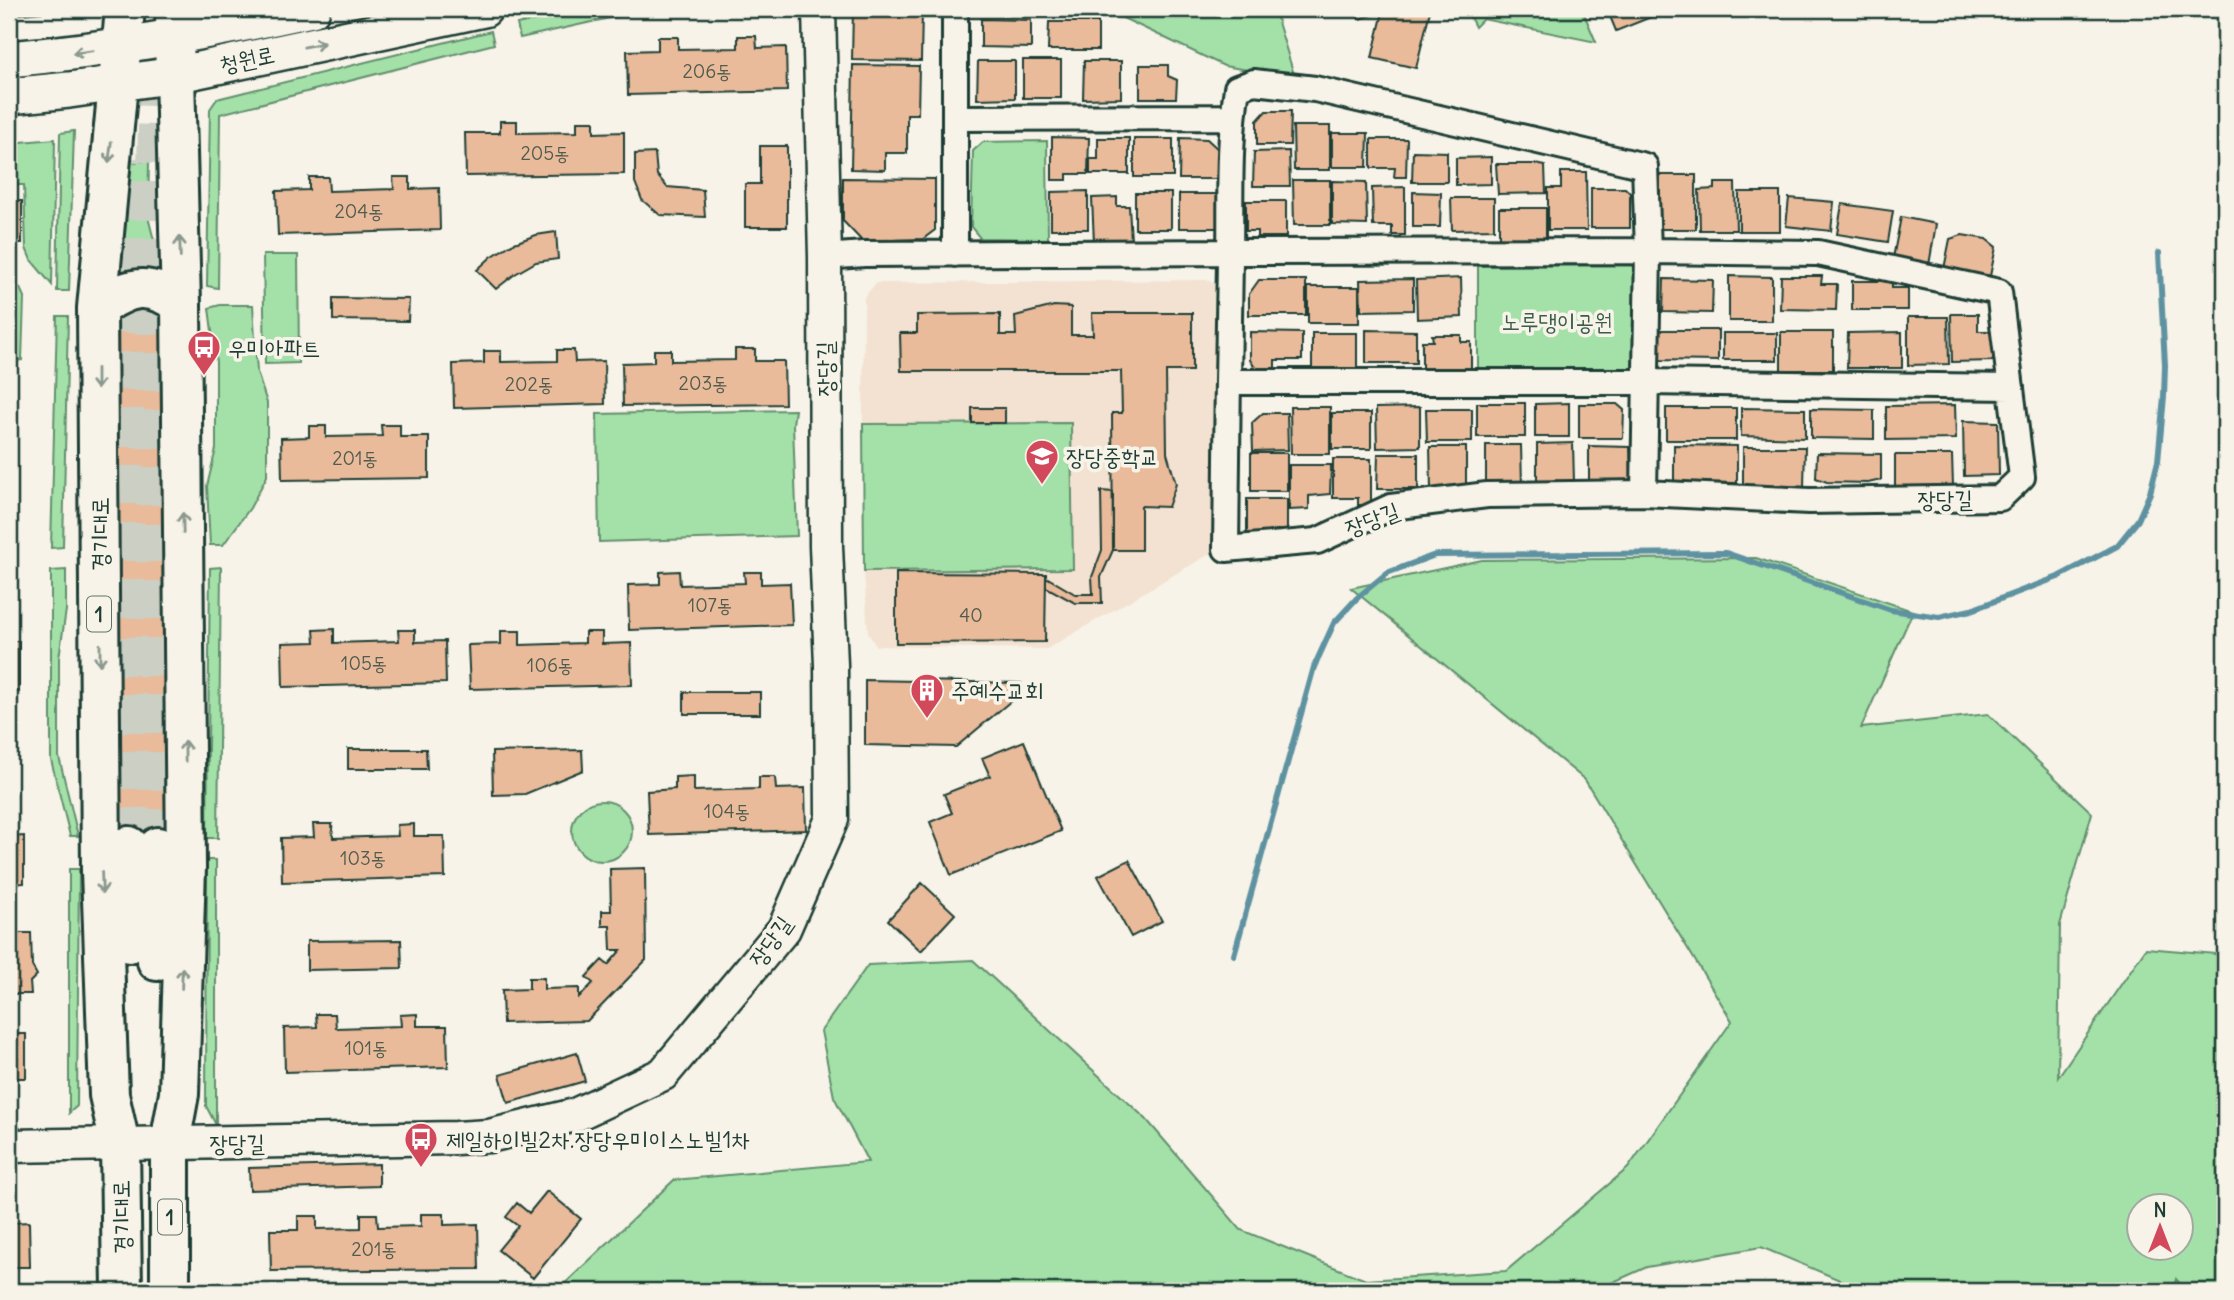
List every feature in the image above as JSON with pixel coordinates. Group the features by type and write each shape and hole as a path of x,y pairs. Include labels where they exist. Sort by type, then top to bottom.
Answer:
{"main road":[{"name":"경기대로","path":"125,9 97,308 101,871 109,1095 145,1144 170,1291"},
{"name":"청원로","path":"9,59 121,47 175,23 312,9"},
{"name":"청원로","path":"9,96 175,75 484,9"},
{"name":"경기대로","path":"145,1144 179,1094 186,867 181,304 175,23"},
{"path":"97,308 116,295 139,288 163,292 181,304"},
{"name":"경기대로","path":"122,1291 145,1144 157,1091 144,846"}],"street":[{"name":"장당길","path":"9,1146 456,1138 489,1136 575,1115 663,1073 784,929 832,819 819,9"},
{"path":"955,9 955,254"},
{"name":"장당길","path":"825,257 1230,251 1648,251 1818,253 1999,292 2022,477 2000,498 1809,501 1644,493 1487,495 1391,507 1317,541 1226,549 1230,251 1233,117 1237,88 1254,82 1315,89 1645,166 1648,251 1644,493"},
{"path":"955,117 1233,117"},
{"path":"1228,382 1645,382 2011,387"}],"shaded area":[{"name":"장당중학교","path":"1208,280 1222,289 1220,548 1047,649 876,646 868,633 864,571 863,424 864,297 876,283"}],"green space":[{"path":"590,9 650,9 520,38 517,24"},
{"path":"1104,9 1274,9 1295,78 1224,66"},
{"path":"1466,9 1582,9 1596,42 1483,19 1475,27"},
{"path":"491,31 494,44 220,114 218,288 207,286 210,109 217,99"},
{"path":"74,131 69,291 57,291 60,133"},
{"path":"55,139 52,285 31,260 26,248 24,185 9,185 9,143"},
{"path":"1047,141 1048,239 980,238 971,227 973,151 983,142"},
{"path":"149,161 148,217 165,283 109,292 126,163"},
{"path":"263,255 298,255 299,363 265,364"},
{"name":"노루댕이공원","path":"1635,265 1636,376 1478,377 1478,266"},
{"path":"9,279 20,288 24,297 22,360 14,361 14,396 9,394"},
{"path":"157,299 171,330 109,330 111,314"},
{"path":"220,305 253,305 257,372 267,403 267,476 250,508 223,545 210,545 207,486 216,449 216,362 209,308"},
{"path":"57,316 68,316 63,547 51,548"},
{"path":"795,410 793,424 797,536 599,542 597,414"},
{"path":"1071,423 1073,569 864,571 863,424"},
{"path":"1756,558 1913,611 1861,728 1988,714 2092,813 2060,925 2058,1077 2146,948 2216,954 2225,968 2225,1291 2186,1291 2176,1279 2173,1291 1866,1291 1761,1247 1647,1267 1593,1291 557,1291 674,1180 868,1162 834,1097 821,1031 868,965 973,960 1146,1119 1241,1230 1366,1280 1506,1271 1628,1168 1732,1021 1585,780 1351,588 1482,560"},
{"path":"221,567 218,838 207,838 210,568"},
{"path":"66,570 66,610 59,658 59,757 78,836 70,836 51,760 51,571"},
{"path":"602,801 619,806 627,814 632,831 627,848 619,856 602,861 585,856 577,848 572,831 577,814 585,806"},
{"path":"207,860 216,860 216,1125 206,1106"},
{"path":"69,869 79,869 77,1106 69,1113"}],"building":[{"path":"9,9 55,9 55,11 9,15"},
{"path":"853,9 922,10 921,61 852,60"},
{"path":"1355,9 1430,11 1416,68 1372,58 1383,12 1359,19"},
{"path":"1607,9 1671,9 1616,31"},
{"path":"1607,9 1671,9 1616,31"},
{"path":"981,19 1031,20 1031,48 981,47"},
{"path":"1049,22 1098,22 1098,50 1048,50"},
{"path":"738,36 756,36 757,48 786,47 787,91 628,95 627,51 658,50 658,37 678,37 678,49 738,48"},
{"path":"1023,60 1061,60 1061,98 1023,98"},
{"path":"978,61 1015,61 1015,98 977,99"},
{"path":"1084,61 1121,61 1121,98 1083,99"},
{"path":"853,65 919,66 918,114 907,114 907,153 885,153 885,170 851,169"},
{"path":"1140,65 1168,65 1168,76 1177,80 1176,98 1140,98"},
{"path":"1266,111 1291,111 1290,145 1257,145 1257,121"},
{"path":"500,121 517,121 517,133 577,132 577,121 594,121 594,133 624,132 624,174 466,176 465,133 500,133"},
{"path":"1293,126 1330,126 1330,170 1294,170"},
{"path":"1332,133 1368,133 1367,167 1332,167"},
{"path":"1052,137 1089,138 1088,174 1067,174 1067,180 1052,180"},
{"path":"1098,138 1129,138 1129,174 1090,174 1090,159 1098,159"},
{"path":"1180,138 1207,139 1219,150 1219,179 1179,179"},
{"path":"1134,139 1173,139 1173,177 1134,177"},
{"path":"1371,139 1407,139 1406,177 1394,177 1395,168 1371,168"},
{"path":"760,146 787,146 787,227 745,227 745,184 760,184"},
{"path":"1289,151 1290,186 1253,186 1254,152"},
{"path":"1413,151 1447,152 1447,182 1412,182"},
{"path":"655,153 657,175 667,187 703,190 705,217 660,215 642,200 635,182 635,154"},
{"path":"1491,157 1491,184 1456,185 1456,158"},
{"path":"1496,164 1545,166 1546,193 1498,194"},
{"path":"1561,172 1586,172 1587,230 1548,230 1548,188 1561,188"},
{"path":"1660,175 1696,175 1696,229 1660,229"},
{"path":"309,177 328,177 329,191 394,189 393,177 410,177 410,189 439,188 440,230 278,235 276,191 309,190"},
{"path":"843,178 935,179 935,230 923,239 862,241 843,221"},
{"path":"1293,180 1330,180 1330,225 1294,225"},
{"path":"1332,181 1366,182 1367,225 1332,224"},
{"path":"1715,183 1735,183 1736,230 1700,230 1699,190 1715,189"},
{"path":"1405,187 1405,235 1392,235 1392,226 1373,226 1372,188"},
{"path":"1591,188 1625,188 1630,193 1630,228 1591,228"},
{"path":"1088,191 1088,229 1051,229 1051,192"},
{"path":"1413,192 1441,193 1440,227 1413,227"},
{"path":"1739,192 1780,192 1780,231 1739,231"},
{"path":"1135,193 1171,193 1171,229 1135,229"},
{"path":"1179,194 1221,194 1221,228 1179,228"},
{"path":"1117,197 1117,206 1129,206 1131,241 1094,242 1092,198"},
{"path":"1451,198 1494,198 1494,229 1452,230"},
{"path":"1789,198 1834,202 1831,231 1786,226"},
{"path":"9,201 22,201 22,243 9,243"},
{"path":"1246,201 1286,201 1286,237 1257,237 1257,231 1246,231"},
{"path":"1842,204 1893,211 1888,242 1837,234"},
{"path":"1499,208 1546,208 1546,238 1499,238"},
{"path":"1901,217 1936,224 1929,265 1893,258"},
{"path":"556,232 558,259 536,262 496,289 477,270 512,244 536,235"},
{"path":"1962,235 1986,239 1996,247 1990,276 1944,269 1950,239"},
{"path":"1729,276 1772,277 1772,321 1729,321"},
{"path":"1781,276 1822,276 1821,284 1837,284 1836,310 1780,309"},
{"path":"1461,278 1462,317 1417,319 1416,280"},
{"path":"1413,279 1413,310 1361,311 1360,280"},
{"path":"1664,279 1713,280 1712,313 1663,312"},
{"path":"1259,280 1306,280 1306,315 1249,315 1249,294"},
{"path":"1852,281 1892,281 1892,288 1908,288 1908,310 1852,310"},
{"path":"1308,287 1359,287 1359,323 1308,323"},
{"path":"333,298 409,299 408,321 333,320"},
{"path":"1054,306 1071,307 1071,335 1093,335 1092,313 1192,313 1192,371 1166,371 1167,453 1176,484 1168,507 1141,506 1141,550 1113,550 1112,413 1122,413 1121,371 901,371 900,333 917,333 917,315 1000,314 1000,335 1016,335 1015,316"},
{"path":"1951,314 1978,314 1978,331 1993,331 1993,361 1952,362"},
{"path":"1908,317 1948,317 1949,364 1908,365"},
{"path":"109,330 171,330 174,847 108,846"},
{"path":"1366,330 1416,331 1416,363 1366,363"},
{"path":"1655,330 1718,330 1718,361 1655,360"},
{"path":"1250,332 1302,333 1302,360 1275,360 1275,369 1257,370 1250,360"},
{"path":"1781,332 1833,332 1833,370 1781,370"},
{"path":"1902,332 1902,368 1847,368 1848,333"},
{"path":"1312,333 1357,333 1357,372 1312,372"},
{"path":"1723,333 1777,333 1777,360 1723,360"},
{"path":"1432,335 1461,335 1461,342 1471,342 1471,373 1422,374 1422,341 1433,341"},
{"path":"735,349 755,349 755,361 784,361 785,404 623,406 622,363 654,362 654,350 671,350 671,361 735,360"},
{"path":"557,350 574,350 575,362 604,361 605,404 454,408 453,364 484,363 484,351 501,351 501,362 557,361"},
{"path":"1477,403 1525,403 1525,437 1477,437"},
{"path":"1569,403 1569,437 1535,437 1535,404"},
{"path":"1579,404 1617,404 1624,410 1623,438 1579,438"},
{"path":"1955,405 1956,439 1886,440 1886,406"},
{"path":"1290,407 1330,407 1330,454 1291,454"},
{"path":"1420,407 1420,447 1377,448 1376,408"},
{"path":"972,408 1005,408 1005,423 972,423"},
{"path":"1666,408 1736,408 1736,440 1666,440"},
{"path":"1741,408 1805,409 1805,438 1741,436"},
{"path":"1426,409 1472,409 1472,442 1427,442"},
{"path":"1811,409 1874,410 1874,439 1811,438"},
{"path":"1263,413 1287,413 1288,450 1253,451 1252,423"},
{"path":"1332,413 1371,413 1371,449 1332,449"},
{"path":"1963,421 1998,422 1999,475 1964,476"},
{"path":"381,425 400,425 400,437 429,437 429,478 282,480 281,438 309,437 309,426 326,426 326,437 382,436"},
{"path":"1573,443 1574,482 1537,482 1537,444"},
{"path":"1486,445 1521,445 1522,486 1486,487"},
{"path":"1674,445 1737,446 1737,483 1674,482"},
{"path":"1589,446 1630,447 1631,478 1624,483 1589,483"},
{"path":"1430,447 1466,447 1466,489 1431,489"},
{"path":"1743,447 1805,447 1804,487 1743,486"},
{"path":"1251,453 1287,453 1287,491 1251,491"},
{"path":"1817,453 1881,454 1881,480 1868,483 1827,482 1816,478"},
{"path":"1378,454 1418,454 1418,489 1377,489"},
{"path":"1895,455 1952,455 1953,486 1895,487"},
{"path":"1333,459 1371,459 1371,505 1358,505 1358,498 1333,498"},
{"path":"1289,465 1331,465 1330,494 1309,496 1309,509 1289,510"},
{"path":"1101,491 1113,492 1113,550 1101,577 1102,603 1075,603 1046,587 1046,577 1075,594 1093,594 1092,577 1102,550"},
{"path":"1247,499 1287,499 1287,530 1276,530 1276,536 1247,536"},
{"path":"679,571 680,585 745,583 744,572 761,572 761,584 790,583 792,625 629,630 628,585 660,584 660,572"},
{"path":"896,573 1046,574 1045,642 896,643"},
{"path":"334,629 334,643 399,641 398,630 415,630 415,642 445,641 446,683 283,687 282,643 315,642 314,630"},
{"path":"501,631 520,631 520,645 585,643 585,632 602,632 602,644 631,643 632,685 470,689 468,645 501,644"},
{"path":"9,641 19,641 19,692 9,692"},
{"name":"주예수교회","path":"865,680 1021,683 1018,695 956,747 865,745"},
{"path":"684,692 760,692 760,714 684,714"},
{"path":"1024,741 1061,831 951,875 930,822 952,813 944,794 990,776 982,758"},
{"path":"348,749 426,749 427,769 348,769"},
{"path":"582,750 583,770 525,794 493,795 492,752"},
{"path":"694,776 694,791 759,789 759,777 775,777 776,789 805,788 806,830 649,835 647,791 675,789 675,777"},
{"path":"313,824 332,824 333,838 398,836 397,825 414,824 414,836 444,836 445,877 282,882 281,838 314,837"},
{"path":"24,836 24,883 9,884 9,837"},
{"path":"1129,860 1162,921 1131,937 1098,876"},
{"path":"645,868 646,960 587,1021 503,1023 502,990 529,989 529,978 544,978 544,989 579,988 579,998 593,983 586,977 602,960 608,965 621,950 611,950 610,926 602,926 602,911 611,911 610,869"},
{"path":"922,883 955,914 921,951 888,920"},
{"path":"9,933 31,933 32,966 37,975 30,982 31,994 13,994 13,960 9,960"},
{"path":"401,940 402,968 307,970 307,941"},
{"path":"316,1014 335,1014 336,1028 401,1026 400,1015 417,1014 417,1026 447,1026 448,1067 285,1072 284,1028 317,1027"},
{"path":"9,1034 26,1034 26,1078 9,1078"},
{"path":"577,1053 585,1081 508,1103 500,1075"},
{"path":"379,1164 379,1186 250,1190 249,1168"},
{"path":"547,1191 581,1219 533,1278 498,1250 518,1226 506,1217 517,1203 529,1213"},
{"path":"361,1214 377,1214 378,1227 421,1226 421,1214 444,1214 444,1225 478,1224 479,1269 271,1271 270,1230 298,1230 298,1216 317,1216 317,1229 361,1228"},
{"path":"29,1222 30,1267 9,1267 9,1223"}],"waterway":[{"path":"1234,955 1314,667 1334,623 1357,598 1387,573 1435,555 1726,553 1891,610 1939,617 1971,610 2058,577 2117,546 2138,520 2150,493 2158,461 2164,397 2165,365 2159,253"}],"tunnel":[{"path":"158,847 154,358 159,65"},
{"path":"129,158 124,337 129,846"}],"place":[{"name":"우미아파트","path":"204,377"},
{"name":"장당중학교","path":"1042,486"},
{"name":"주예수교회","path":"927,720"},
{"name":"제일하이빌2차.장당우미이스노빌1차","path":"421,1169"}]}
